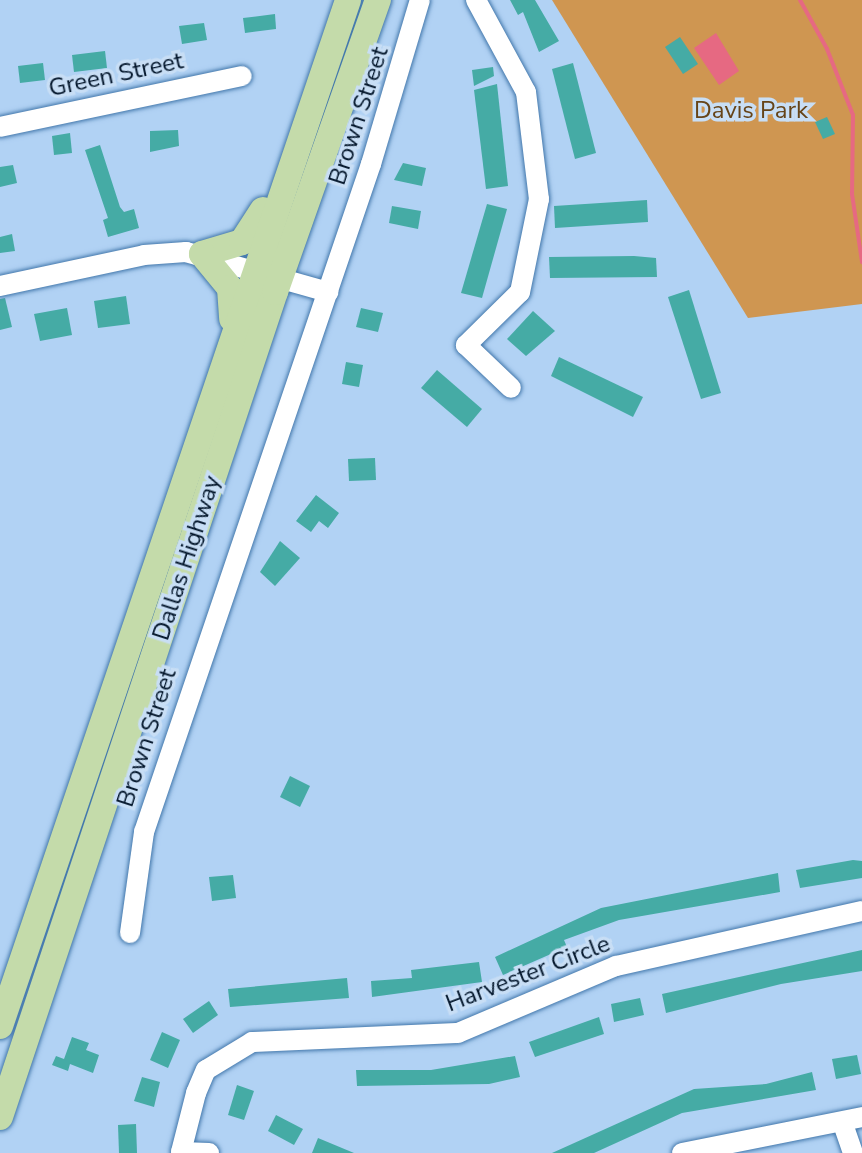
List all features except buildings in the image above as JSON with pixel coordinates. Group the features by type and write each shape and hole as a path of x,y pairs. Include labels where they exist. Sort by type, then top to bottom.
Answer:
{"main road":[{"name":"Dallas Highway","path":"0,1026 254,267 348,0"},
{"name":"Dallas Highway","path":"0,1117 280,277 378,0"},
{"path":"232,335 230,288 202,254 232,248 249,236 292,158"}],"street":[{"name":"Brown Street","path":"130,933 144,832 328,292 420,0"},
{"path":"476,0 526,92 539,199 517,298 466,345 511,388"},
{"name":"Green Street","path":"0,127 242,76"},
{"path":"0,286 144,255 202,254 254,267 328,292"},
{"name":"Harvester Circle","path":"181,1152 206,1070 252,1042 458,1033 616,966 862,911"},
{"path":"682,1153 852,1121 853,1153"},
{"path":"181,1152 209,1153"}],"green space":[{"name":"Davis Park","path":"552,0 862,0 862,304 748,318"}],"shaded area":[{"path":"716,33 739,71 719,85 694,48"}],"waterway":[{"path":"800,0 827,49 853,115 852,194 862,262"}]}
